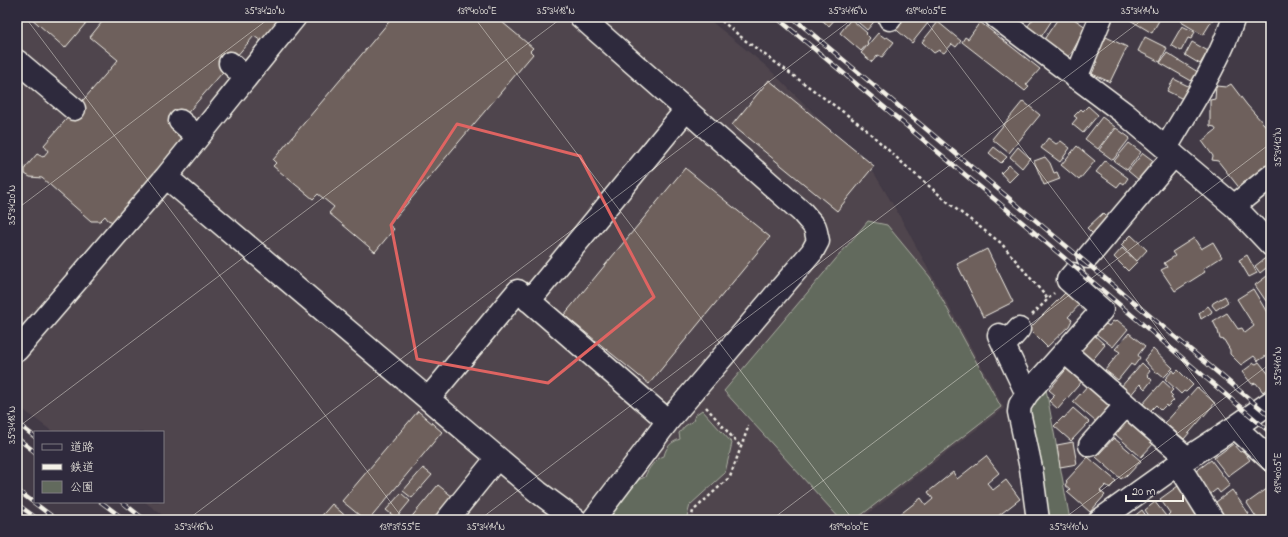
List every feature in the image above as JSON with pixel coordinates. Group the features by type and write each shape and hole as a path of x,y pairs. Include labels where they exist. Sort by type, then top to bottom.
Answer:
{"street":[{"path":"17,350 166,177 295,17"},
{"path":"581,17 802,212 815,227 818,241 812,252 668,421 593,520"},
{"path":"996,17 1124,113 1234,206 1271,245"},
{"path":"1076,78 1100,17"},
{"path":"1088,257 1170,152 1220,52 1234,17"},
{"path":"17,61 74,109"},
{"path":"230,63 246,78"},
{"path":"529,301 686,110"},
{"path":"180,121 198,137"},
{"path":"1234,206 1271,176"},
{"path":"166,177 497,458 538,492 576,520"},
{"path":"1038,520 1031,468 1019,412 1020,405 1027,394 1102,310 1070,277"},
{"path":"428,399 518,291 668,421"},
{"path":"1007,337 1027,394"},
{"path":"1065,352 1126,405 1182,462 1183,472 1213,520"},
{"path":"1113,517 1182,462 1271,402"},
{"path":"1090,445 1126,405"},
{"path":"1243,422 1271,460"},
{"path":"446,520 497,458"}],"path":[{"path":"717,17 746,41 861,125 956,209 1001,243 1048,299"},
{"path":"1007,337 1070,277"},
{"path":"693,392 741,447"},
{"path":"691,520 693,511 730,476 749,425"}],"highlighted area":[{"path":"457,124 580,156 654,297 548,383 417,359 391,225"}],"shaded area":[{"path":"17,17 706,17 766,66 874,173 898,213 1004,408 860,520 169,520 146,503 164,503 164,431 52,431 17,405"}],"green space":[{"path":"868,221 887,225 930,277 1001,407 855,520 841,520 724,391"},
{"path":"1046,389 1070,520 1047,520 1027,406"},
{"path":"702,410 732,443 725,473 690,505 686,520 610,520 610,515 638,480 645,477 652,465 664,456 669,445 680,439 679,433 685,426 693,421 695,415"}],"building":[{"path":"30,17 91,17 65,48"},
{"path":"106,17 285,17 268,41 261,41 254,36 172,131 186,141 113,222 108,220 105,216 100,221 91,221 42,178 30,177 25,174 25,168 37,154 43,157 48,151 44,145 118,60 90,37"},
{"path":"393,17 496,17 533,48 530,51 533,54 389,225 394,229 375,252 329,213 334,207 318,194 313,199 273,166 276,163 273,160"},
{"path":"818,17 837,17 829,26"},
{"path":"852,17 878,17 867,30"},
{"path":"899,17 932,18 912,43 892,26"},
{"path":"1035,17 1054,17 1041,37 1027,27"},
{"path":"1059,17 1071,17 1086,27 1071,54 1067,57 1043,41"},
{"path":"1125,17 1161,17 1152,33"},
{"path":"1184,17 1209,17 1213,19 1203,35 1181,22"},
{"path":"851,19 867,33 866,34 870,38 867,42 868,43 861,51 840,33"},
{"path":"938,22 961,41 956,47 952,44 944,53 939,50 934,53 922,42"},
{"path":"980,22 1040,69 1026,85 1029,87 1025,91 962,42 965,37 968,39"},
{"path":"1182,26 1195,32 1191,39 1188,38 1181,51 1171,45"},
{"path":"878,33 894,42 882,57 878,55 872,62 861,53"},
{"path":"1106,37 1127,47 1110,82 1092,74 1097,62 1094,61"},
{"path":"1145,37 1167,48 1160,62 1138,51"},
{"path":"1192,42 1208,51 1200,64 1185,55"},
{"path":"1167,53 1201,74 1195,83 1160,63"},
{"path":"1174,79 1190,87 1183,99 1167,91"},
{"path":"769,80 874,166 837,211 732,125"},
{"path":"1231,84 1271,132 1271,166 1241,190 1218,161 1212,160 1213,156 1202,141 1216,130 1215,127 1210,126 1210,100 1215,99 1216,86 1226,87"},
{"path":"1023,101 1040,115 1009,153 992,139"},
{"path":"1088,106 1098,115 1083,133 1072,124 1077,118 1074,116 1081,109 1083,111"},
{"path":"1102,117 1115,127 1098,149 1085,139"},
{"path":"1116,128 1130,138 1113,160 1099,150"},
{"path":"1048,138 1056,144 1061,141 1070,148 1060,162 1041,148"},
{"path":"1129,143 1141,152 1127,170 1114,161"},
{"path":"1077,146 1095,161 1079,180 1061,165"},
{"path":"994,147 1007,157 1001,163 989,153"},
{"path":"1018,147 1030,158 1022,168 1010,157"},
{"path":"1143,153 1155,162 1140,181 1128,171"},
{"path":"1045,157 1050,163 1054,173 1057,172 1060,179 1044,185 1034,161"},
{"path":"1105,161 1128,178 1124,184 1121,182 1117,187 1096,172"},
{"path":"1009,165 1018,173 1009,182 1001,173"},
{"path":"685,168 770,237 649,384 564,315"},
{"path":"1103,213 1110,220 1094,235 1087,228"},
{"path":"1131,235 1147,250 1137,261 1121,245"},
{"path":"1194,238 1201,249 1213,242 1222,257 1203,269 1205,272 1175,291 1161,270 1167,267 1164,263 1175,256 1172,252"},
{"path":"1122,248 1137,262 1128,271 1114,257"},
{"path":"987,249 1013,302 983,317 957,264"},
{"path":"1247,255 1257,273 1249,277 1239,260"},
{"path":"1268,256 1271,259 1271,264 1260,273 1255,266"},
{"path":"1271,273 1271,297 1266,301 1255,285"},
{"path":"1253,289 1271,319 1271,353 1258,361 1254,356 1241,365 1230,354 1230,350 1224,340 1220,339 1213,321 1227,313 1238,329 1242,328 1245,333 1254,326 1237,299"},
{"path":"1067,291 1081,303 1068,317 1072,320 1069,326 1047,347 1029,329"},
{"path":"1225,296 1228,302 1216,310 1212,305 1213,303"},
{"path":"1208,306 1212,311 1211,313 1201,319 1199,313"},
{"path":"1117,320 1128,329 1113,347 1095,333 1101,325 1103,327 1106,324 1109,326 1113,321 1115,322"},
{"path":"1092,333 1105,345 1090,363 1076,351"},
{"path":"1129,333 1145,346 1138,355 1140,358 1134,366 1131,364 1118,380 1105,370 1120,352 1115,349"},
{"path":"1153,349 1173,368 1164,377 1158,372 1157,374 1144,360"},
{"path":"1259,362 1271,377 1271,385 1263,392 1256,383 1252,384 1242,372 1254,363 1256,364"},
{"path":"1142,363 1150,371 1147,375 1152,380 1145,389 1140,384 1129,397 1119,389"},
{"path":"1069,366 1084,379 1058,409 1049,401 1055,395 1049,390"},
{"path":"1173,370 1175,373 1178,370 1193,385 1186,392 1184,391 1181,394 1165,379"},
{"path":"1163,381 1173,390 1170,393 1173,396 1171,398 1174,400 1167,407 1166,405 1161,410 1156,405 1149,412 1142,405"},
{"path":"1089,384 1112,404 1096,422 1073,402"},
{"path":"1197,387 1215,403 1184,439 1165,423"},
{"path":"1073,408 1089,422 1071,441 1054,426"},
{"path":"418,411 442,432 369,520 365,520 342,501"},
{"path":"1130,418 1156,441 1141,457 1115,434"},
{"path":"1114,438 1141,461 1127,476 1126,475 1121,479 1096,457"},
{"path":"1073,442 1077,464 1060,467 1057,445"},
{"path":"1233,444 1240,452 1243,451 1250,460 1228,476 1214,458"},
{"path":"986,456 999,473 987,483 993,490 1006,480 1020,499 993,520 894,519 921,498 926,505 933,499 928,492 953,472 957,479"},
{"path":"1088,457 1116,481 1110,488 1106,485 1100,491 1105,495 1090,512 1067,492 1070,489 1065,485 1067,482 1066,481"},
{"path":"1211,460 1230,485 1220,493 1217,489 1208,496 1192,474"},
{"path":"423,468 432,475 412,498 403,491"},
{"path":"438,485 453,497 434,520 409,520"},
{"path":"1178,486 1203,520 1171,520 1168,515 1170,513 1160,499"},
{"path":"1271,486 1271,517 1267,520 1264,516 1258,520 1247,503"},
{"path":"1232,490 1249,514 1241,520 1238,520 1237,518 1235,520 1223,520 1212,505"},
{"path":"401,493 410,501 396,518 386,510"},
{"path":"1155,502 1169,520 1152,520 1145,510"},
{"path":"332,504 350,520 318,520"},
{"path":"1142,510 1149,520 1133,520 1132,518"}],"railway":[{"path":"776,17 1023,223 1271,433"},
{"path":"792,17 1271,417"},
{"path":"17,423 34,436"},
{"path":"17,438 34,451"},
{"path":"17,490 34,503"},
{"path":"34,503 57,520"},
{"path":"102,503 125,520"},
{"path":"123,503 145,520"},
{"path":"17,504 39,520"}]}
